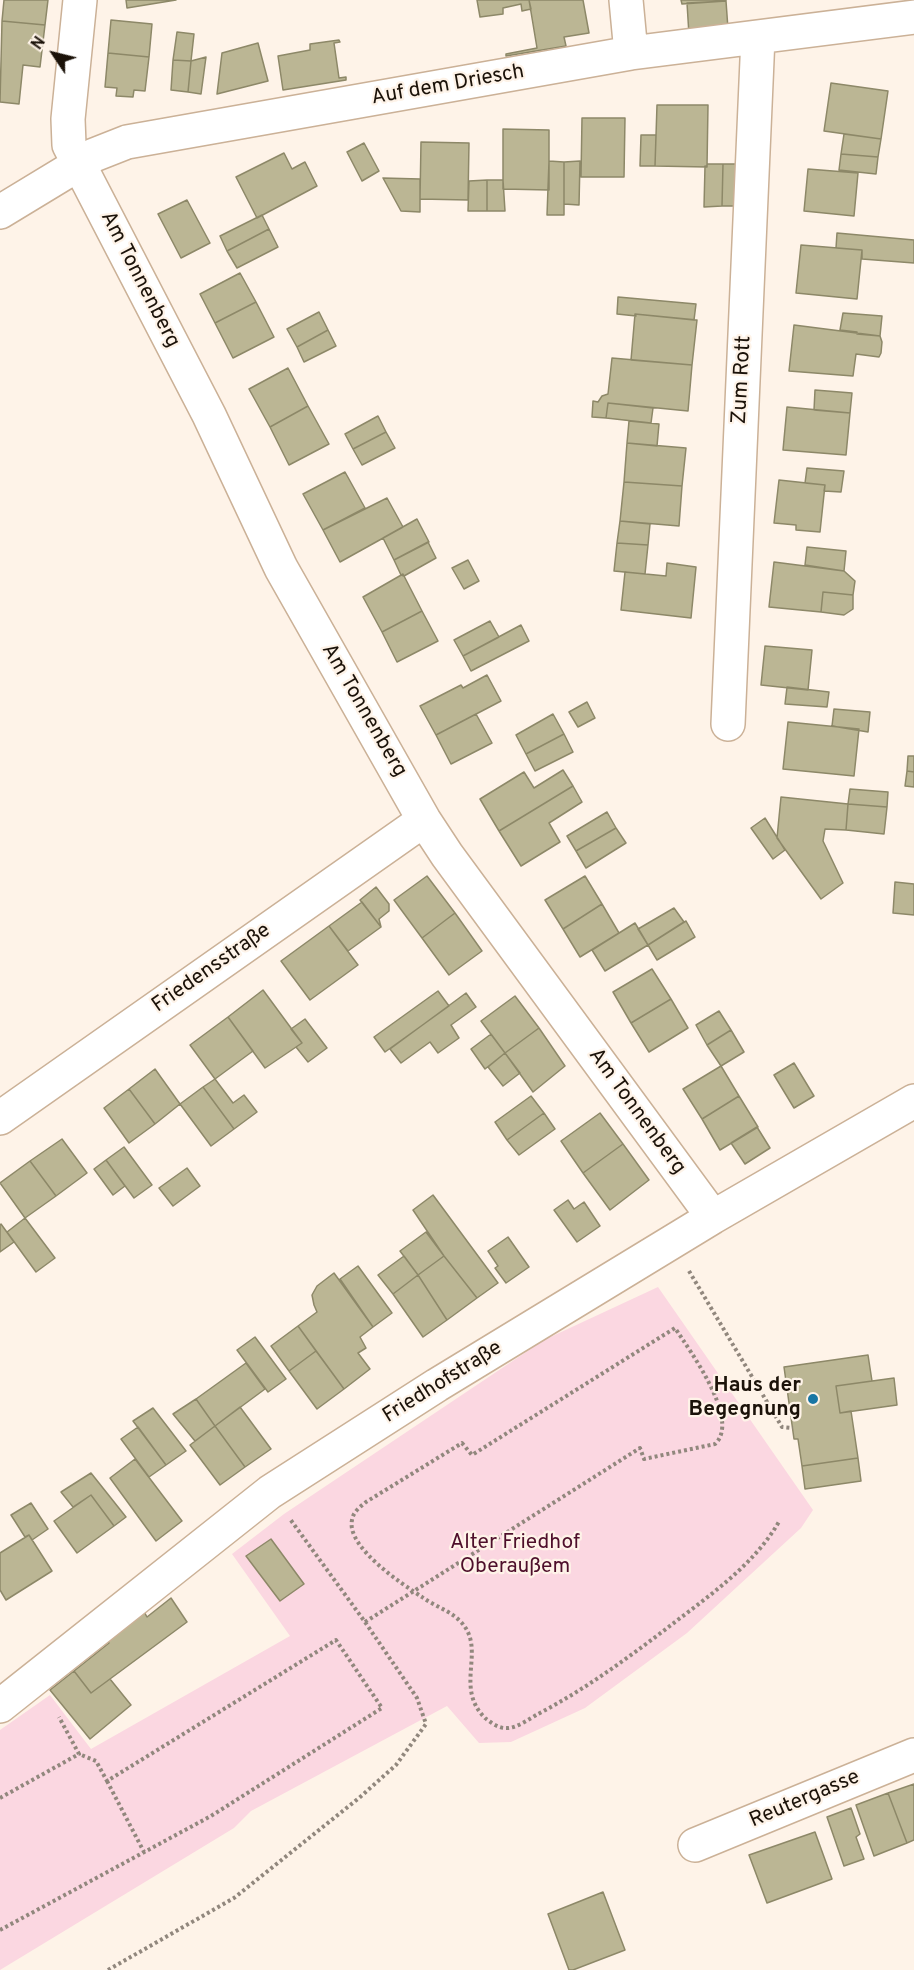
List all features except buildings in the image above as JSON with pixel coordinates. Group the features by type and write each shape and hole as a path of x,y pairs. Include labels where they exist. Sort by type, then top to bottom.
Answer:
{"street":[{"name":"Am Tonnenberg","path":"80,0 68,119 69,145 209,415 281,568 424,820 447,855 713,1217"},
{"path":"626,0 631,53"},
{"name":"Auf dem Driesch","path":"0,212 94,155 127,142 631,53 914,17"},
{"name":"Zum Rott","path":"728,724 758,37"},
{"name":"Friedensstraße","path":"0,1118 424,820"},
{"name":"Friedhofstraße","path":"0,1706 270,1492 437,1385 713,1217 914,1101"},
{"name":"Reutergasse","path":"695,1845 914,1755"}],"path":[{"path":"671,1243 782,1427 793,1428"},
{"path":"365,1622 414,1591 640,1448 644,1459 715,1444 721,1438 722,1430 716,1396 697,1361 675,1328 472,1455 462,1443 366,1502 354,1513 351,1522 362,1548 381,1567 414,1591 460,1621 468,1632 472,1645 471,1695 487,1720 505,1728 515,1726 572,1697 634,1654 724,1583 758,1552 780,1520"},
{"path":"108,1970 234,1898 359,1798 396,1765 426,1724 417,1698 365,1622 270,1492"},
{"path":"0,1930 210,1816 382,1708 336,1640 107,1781"},
{"path":"59,1718 79,1754 96,1761 144,1852"},
{"path":"0,1797 79,1754"}],"green space":[{"name":"Alter Friedhof Oberaußem","path":"658,1287 813,1510 801,1528 687,1633 585,1708 511,1742 479,1743 447,1706 251,1811 234,1828 0,1970 0,1730 50,1695 91,1749 290,1636 232,1554 284,1514 544,1340"}],"place":[{"name":"Haus der Begegnung","path":"813,1399"}]}
